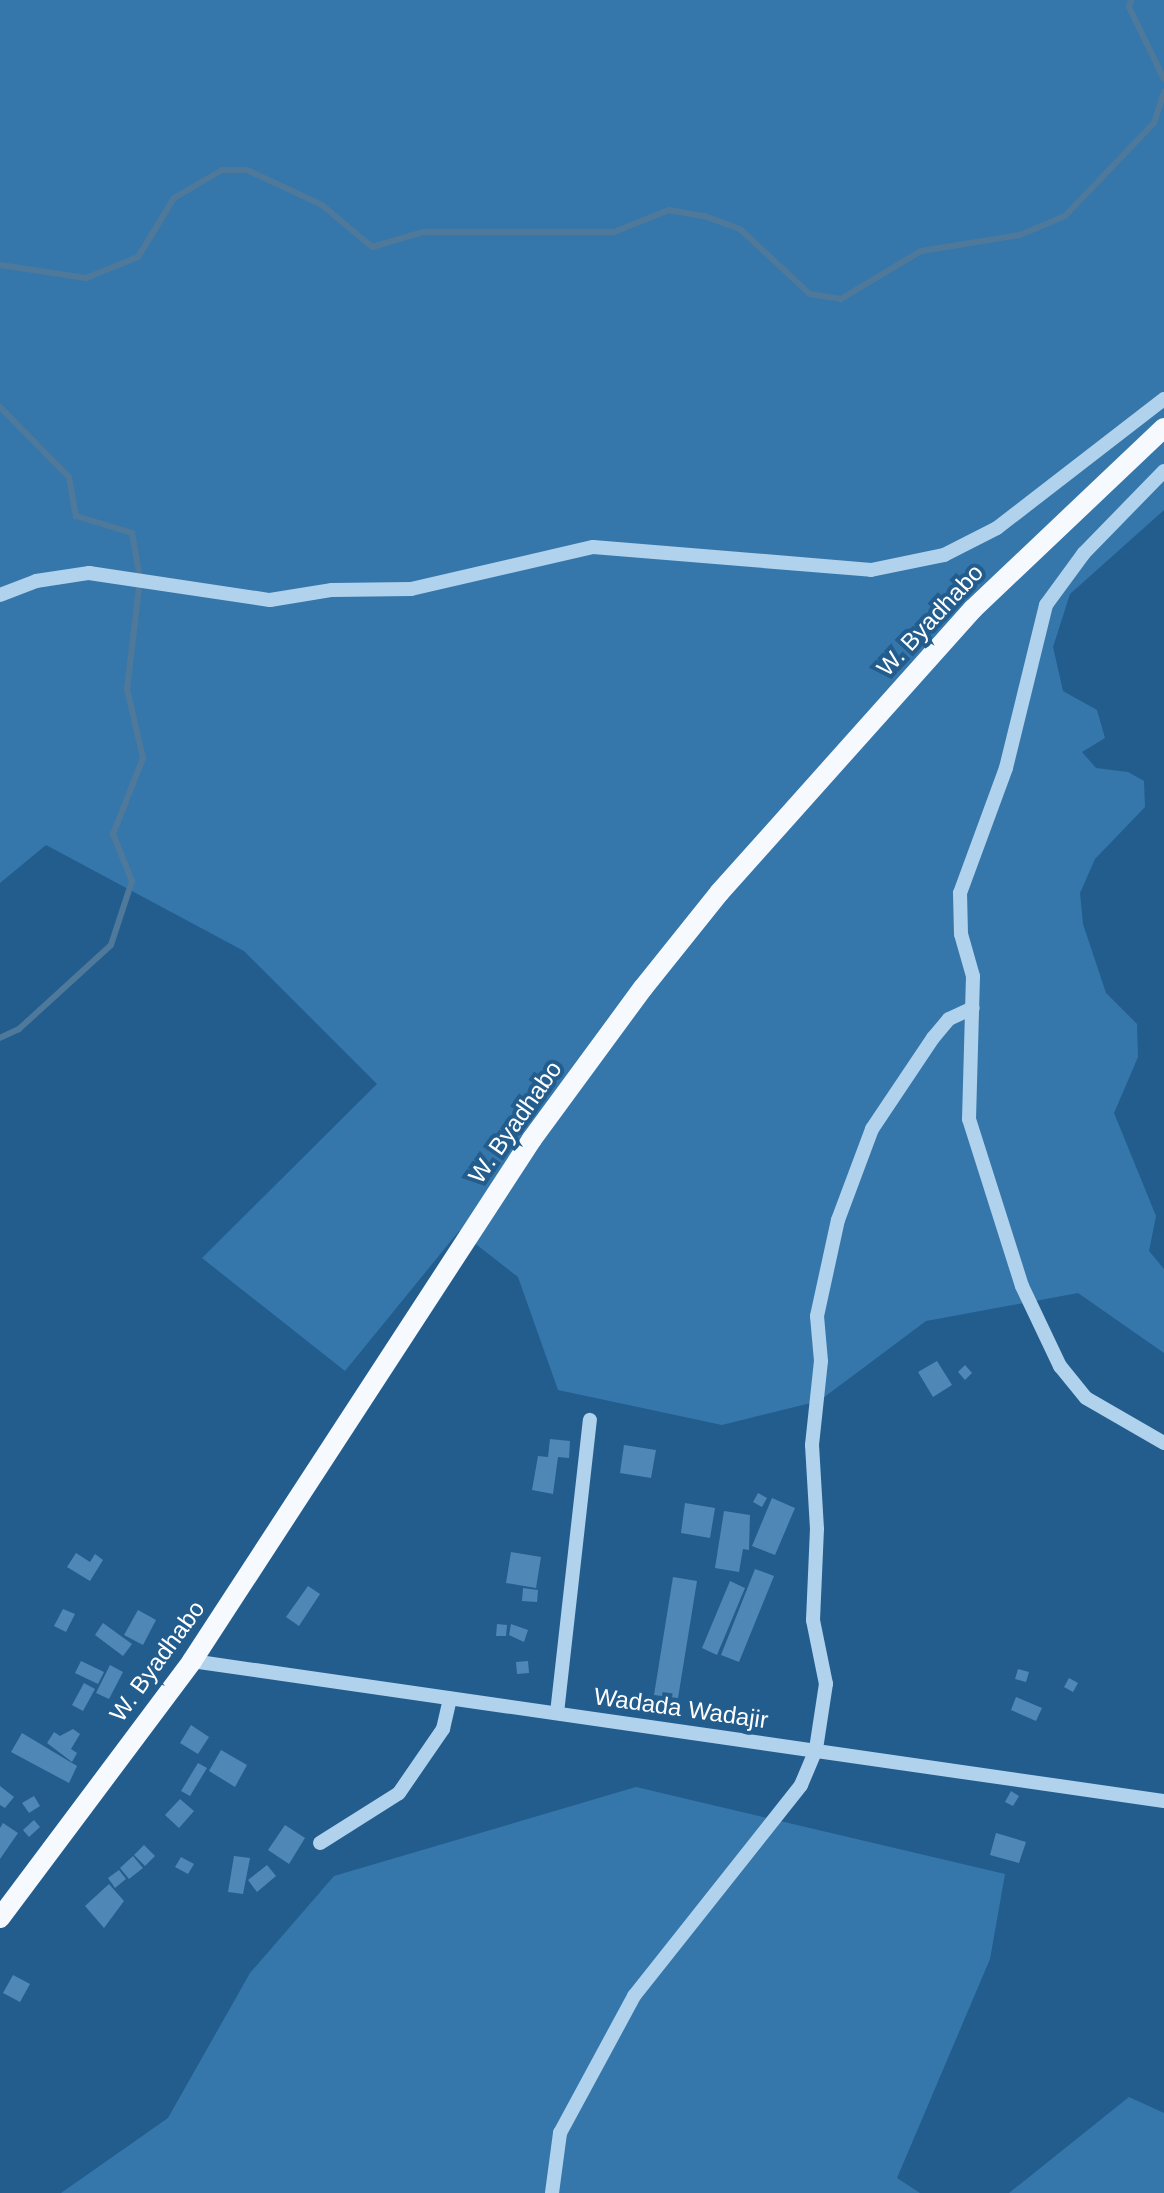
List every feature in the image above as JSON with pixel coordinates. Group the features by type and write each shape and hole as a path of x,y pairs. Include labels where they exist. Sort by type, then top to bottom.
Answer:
{"main road":[{"name":"W. Byadhabo","path":"0,1918 192,1661 532,1139 653,976 802,797 973,609 1164,428"}],"street":[{"path":"0,595 36,581 89,573 270,600 332,590 411,589 593,547 871,570 944,555 997,528 1164,399"},
{"path":"1164,471 1084,553 1046,605 1006,768 976,836 960,893 961,934 973,976 969,1119 1022,1286 1060,1366 1086,1398 1164,1443"},
{"path":"552,2193 560,2133 634,1996 801,1785 816,1749 826,1684 813,1620 817,1529 812,1445 821,1361 817,1316 838,1220 872,1129 933,1038 949,1019 973,1008"},
{"path":"557,1713 590,1420"},
{"name":"Wadada Wadajir","path":"192,1661 1164,1801"},
{"path":"320,1843 399,1793 443,1729 450,1699"}],"shaded area":[{"path":"0,0 1164,0 1164,510 1070,594 1053,647 1063,691 1097,710 1105,738 1082,752 1096,768 1128,772 1144,781 1145,807 1095,859 1080,893 1083,924 1106,993 1137,1024 1138,1057 1114,1113 1156,1216 1149,1251 1164,1269 1164,1353 1078,1293 926,1321 819,1401 722,1425 558,1390 518,1277 459,1231 345,1371 202,1258 377,1084 244,951 46,845 0,883"},
{"path":"636,1787 1005,1874 990,1959 897,2178 920,2193 61,2193 168,2118 250,1973 334,1876"},
{"path":"1129,2097 1164,2113 1164,2193 1009,2193"}],"building":[{"path":"937,1361 952,1385 933,1397 918,1372"},
{"path":"965,1365 972,1373 965,1380 958,1372"},
{"path":"550,1439 570,1441 569,1458 558,1457 553,1494 532,1490 538,1456 548,1457"},
{"path":"624,1445 656,1450 651,1478 620,1473"},
{"path":"758,1493 767,1498 762,1507 753,1502"},
{"path":"772,1498 795,1508 775,1555 752,1546"},
{"path":"685,1503 715,1508 710,1538 681,1533"},
{"path":"724,1511 750,1515 749,1550 743,1549 739,1572 715,1568"},
{"path":"511,1552 541,1557 536,1588 506,1583"},
{"path":"76,1553 90,1562 95,1554 103,1560 90,1581 67,1567"},
{"path":"755,1569 774,1576 739,1662 721,1655"},
{"path":"673,1577 697,1581 678,1698 654,1695"},
{"path":"730,1581 745,1588 717,1655 702,1648"},
{"path":"308,1586 320,1594 299,1626 286,1617"},
{"path":"523,1588 538,1590 537,1602 522,1601"},
{"path":"63,1609 75,1614 66,1632 54,1626"},
{"path":"138,1610 156,1620 143,1645 124,1635"},
{"path":"103,1623 132,1644 123,1656 95,1635"},
{"path":"497,1624 507,1625 506,1636 496,1636"},
{"path":"511,1624 528,1630 524,1642 509,1635"},
{"path":"81,1661 104,1672 98,1684 75,1673"},
{"path":"528,1661 529,1673 517,1674 516,1662"},
{"path":"110,1665 123,1672 109,1699 96,1693"},
{"path":"1018,1669 1029,1672 1026,1682 1015,1679"},
{"path":"1069,1678 1078,1683 1073,1692 1064,1687"},
{"path":"84,1683 95,1689 83,1711 72,1705"},
{"path":"1016,1697 1042,1708 1036,1721 1011,1710"},
{"path":"191,1725 209,1737 198,1754 180,1743"},
{"path":"73,1729 80,1734 71,1749 77,1753 72,1762 47,1743 54,1732 60,1736"},
{"path":"22,1733 77,1766 69,1783 11,1752"},
{"path":"221,1750 247,1765 235,1787 209,1771"},
{"path":"198,1763 207,1768 190,1796 181,1791"},
{"path":"0,1786 14,1797 5,1808 0,1805"},
{"path":"1011,1791 1019,1796 1013,1806 1005,1802"},
{"path":"34,1796 40,1806 29,1813 22,1803"},
{"path":"180,1799 194,1811 179,1828 165,1815"},
{"path":"34,1820 40,1827 29,1837 23,1830"},
{"path":"3,1823 18,1833 0,1859 0,1828"},
{"path":"285,1825 305,1838 289,1864 268,1850"},
{"path":"996,1833 1026,1842 1019,1863 990,1855"},
{"path":"144,1845 155,1856 145,1866 134,1855"},
{"path":"133,1856 143,1868 129,1879 120,1868"},
{"path":"234,1856 250,1858 243,1894 228,1892"},
{"path":"181,1857 194,1864 188,1874 175,1867"},
{"path":"267,1865 276,1876 257,1892 248,1880"},
{"path":"119,1870 126,1879 115,1888 108,1878"},
{"path":"109,1884 124,1901 104,1928 85,1906"},
{"path":"13,1975 30,1984 20,2002 3,1993"}],"waterway":[{"path":"1131,0 1129,7 1164,79"},
{"path":"0,265 86,278 138,257 174,198 222,170 247,170 322,205 372,247 423,232 614,232 669,210 704,216 740,229 810,294 841,299 921,251 1020,235 1065,216 1154,123 1164,92"},
{"path":"0,407 69,477 76,516 132,533 140,579 127,689 143,758 113,834 132,881 111,945 19,1029 0,1038"}]}
